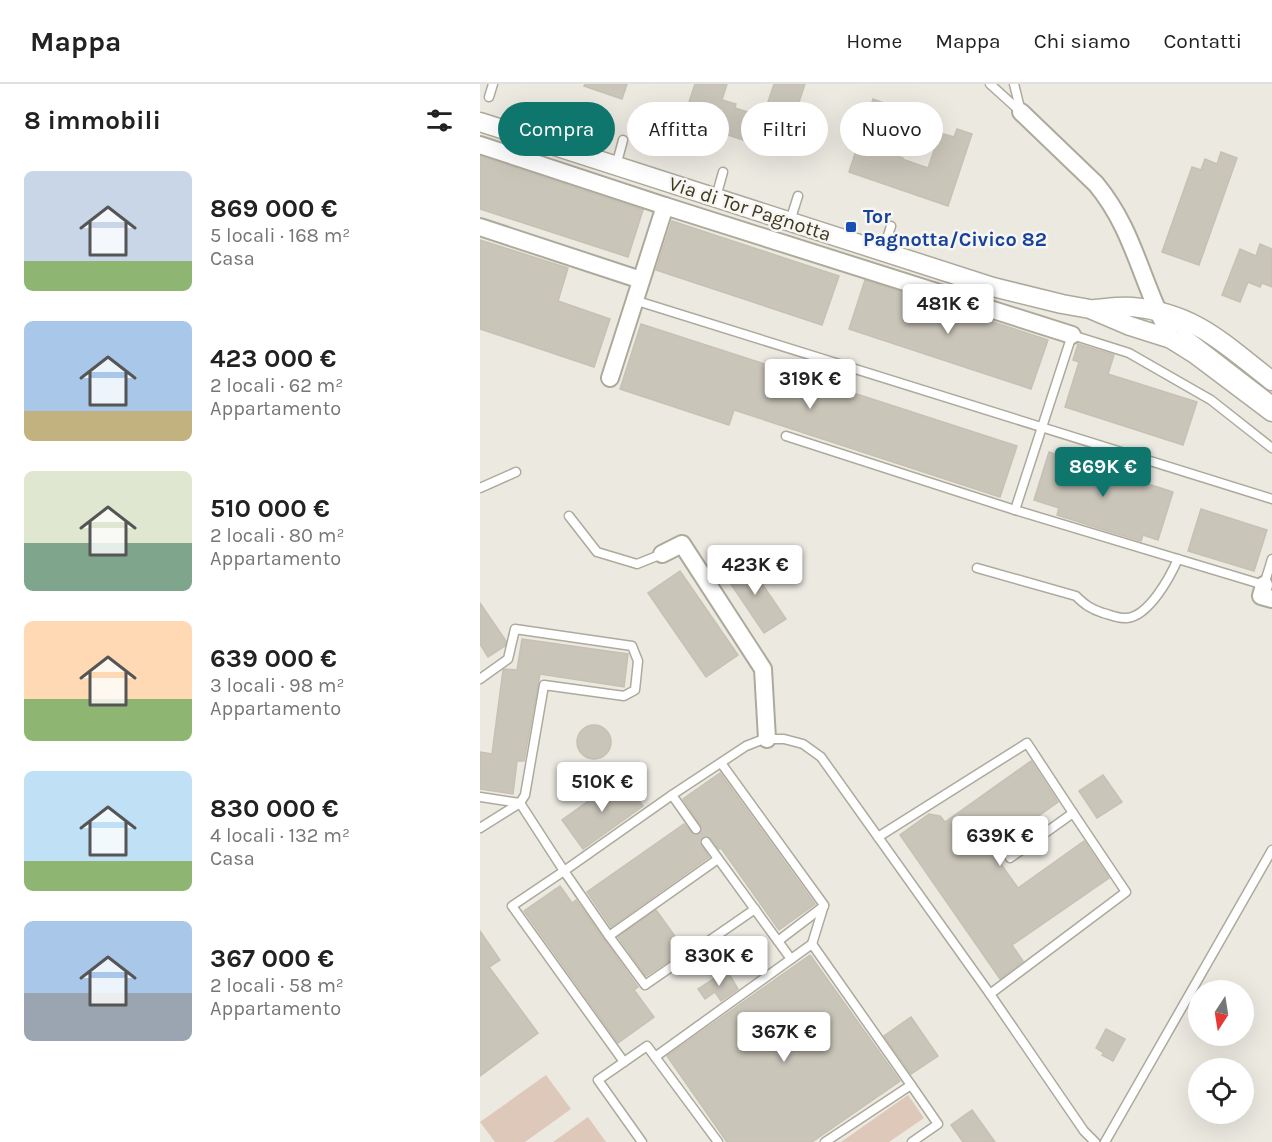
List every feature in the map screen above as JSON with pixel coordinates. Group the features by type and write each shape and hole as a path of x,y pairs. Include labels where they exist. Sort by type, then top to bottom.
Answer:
{"street":[{"path":"1021,112 1096,184 1121,219 1158,311 1172,339"},
{"name":"Via di Tor Pagnotta","path":"480,122 993,287 1090,309 1130,326 1172,339 1272,412"},
{"path":"480,145 1072,335"},
{"path":"610,378 665,206"},
{"path":"480,227 641,280"},
{"name":"Via di Tor Pagnotta","path":"1090,309 1130,306 1177,315 1207,331 1272,381"},
{"path":"662,554 682,544 763,669 767,739"}],"lane":[{"path":"489,97 493,84"},
{"path":"990,84 1021,112"},
{"path":"1014,84 1021,112"},
{"path":"616,166 623,140"},
{"path":"716,197 723,172"},
{"path":"790,221 798,196"},
{"path":"883,251 891,226"},
{"path":"634,300 1272,498"},
{"path":"1158,311 1272,400"},
{"path":"1015,510 1072,335 1129,353 1211,400 1272,448"},
{"name":"Via di Tor Pagnotta","path":"1172,339 1196,342"},
{"path":"786,436 1015,510 1179,559 1268,592 1272,559"},
{"path":"480,488 516,472"},
{"path":"569,516 597,552 637,564 662,554"},
{"path":"977,568 1076,596 1087,607 1129,618 1139,613 1155,598 1169,580 1179,559"},
{"path":"480,678 508,659 515,628 632,646 639,661 635,690 624,696 544,685 525,795 520,803 480,828"},
{"path":"624,1062 512,906 746,746 767,739 784,739 803,744 821,758 990,994 1084,1131 1095,1142"},
{"path":"878,837 1027,743 1126,892 990,994"},
{"path":"721,763 824,905"},
{"path":"672,795 696,829"},
{"path":"480,797 520,803 564,871 645,986 755,909"},
{"path":"1010,858 1073,813"},
{"path":"706,843 791,959"},
{"path":"1105,1142 1272,850"},
{"path":"609,936 718,859"},
{"path":"778,941 824,905"},
{"path":"655,1057 812,944 824,905"},
{"path":"812,944 938,1124 912,1142"},
{"path":"642,1142 598,1080 647,1046 718,1142"},
{"path":"825,1142 911,1085"}],"shaded area":[{"path":"546,1075 571,1109 525,1142 495,1142 480,1122"},
{"path":"908,1095 924,1118 889,1142 841,1142"},
{"path":"588,1117 606,1142 553,1142"}],"building":[{"path":"585,84 627,84 622,99 584,86"},
{"path":"695,84 727,84 722,100 729,102 689,102"},
{"path":"774,84 805,84 799,102 768,102"},
{"path":"729,102 736,104 735,108 741,110 741,139 729,135"},
{"path":"957,129 972,134 948,206 849,172 854,156 898,156 928,168 932,156 943,156 943,134 954,137"},
{"path":"1221,152 1237,158 1199,265 1162,252 1192,167 1201,170 1205,159 1217,164"},
{"path":"480,156 643,210 628,257 480,209"},
{"path":"672,221 839,276 822,325 656,270"},
{"path":"480,240 568,268 558,301 610,319 594,367 480,329"},
{"path":"1260,244 1272,249 1272,287 1262,283 1260,287 1248,282 1240,302 1222,295 1240,249 1256,256"},
{"path":"865,280 1048,340 1031,389 849,329"},
{"path":"641,324 1017,446 1000,497 734,410 729,425 620,389"},
{"path":"1078,344 1114,355 1108,374 1197,402 1183,445 1065,407 1079,362 1073,360"},
{"path":"1049,452 1173,492 1158,540 1143,535 1141,541 1057,515 1059,508 1034,500"},
{"path":"1201,509 1267,530 1254,571 1188,551"},
{"path":"746,560 786,619 764,633 724,574"},
{"path":"680,571 738,655 706,677 648,593"},
{"path":"480,603 506,641 505,646 488,657 480,644"},
{"path":"522,639 628,654 624,687 540,674 524,761 517,761 513,794 480,789 480,752 492,754 503,670 517,670"},
{"path":"594,725 606,730 611,742 606,754 594,759 582,754 577,742 582,730"},
{"path":"1031,761 1058,802 991,850 1018,888 1084,841 1109,878 1012,945 1023,961 1000,979 900,835 929,814 940,816 945,822"},
{"path":"720,773 815,904 779,930 721,848 719,849 709,836 705,836 700,839 700,843 709,857 611,927 587,892 684,824 693,834 700,834 701,826 683,799"},
{"path":"1103,775 1122,802 1097,818 1079,791"},
{"path":"622,777 643,806 583,849 562,820"},
{"path":"560,886 572,903 576,900 638,987 634,990 654,1017 618,1043 524,911"},
{"path":"656,910 685,950 646,976 618,937"},
{"path":"480,931 500,960 489,967 538,1033 480,1076"},
{"path":"810,955 900,1081 812,1142 727,1142 667,1056"},
{"path":"727,970 738,989 721,1001 715,992 705,999 698,989"},
{"path":"911,1017 938,1056 911,1074 884,1036"},
{"path":"1106,1029 1125,1039 1113,1061 1102,1055 1104,1053 1096,1048"},
{"path":"972,1110 995,1142 963,1142 951,1125"}],"tunnel":[{"path":"696,829 706,842"}],"place":[{"name":"Tor Pagnotta/Civico 82","path":"851,227"}]}
